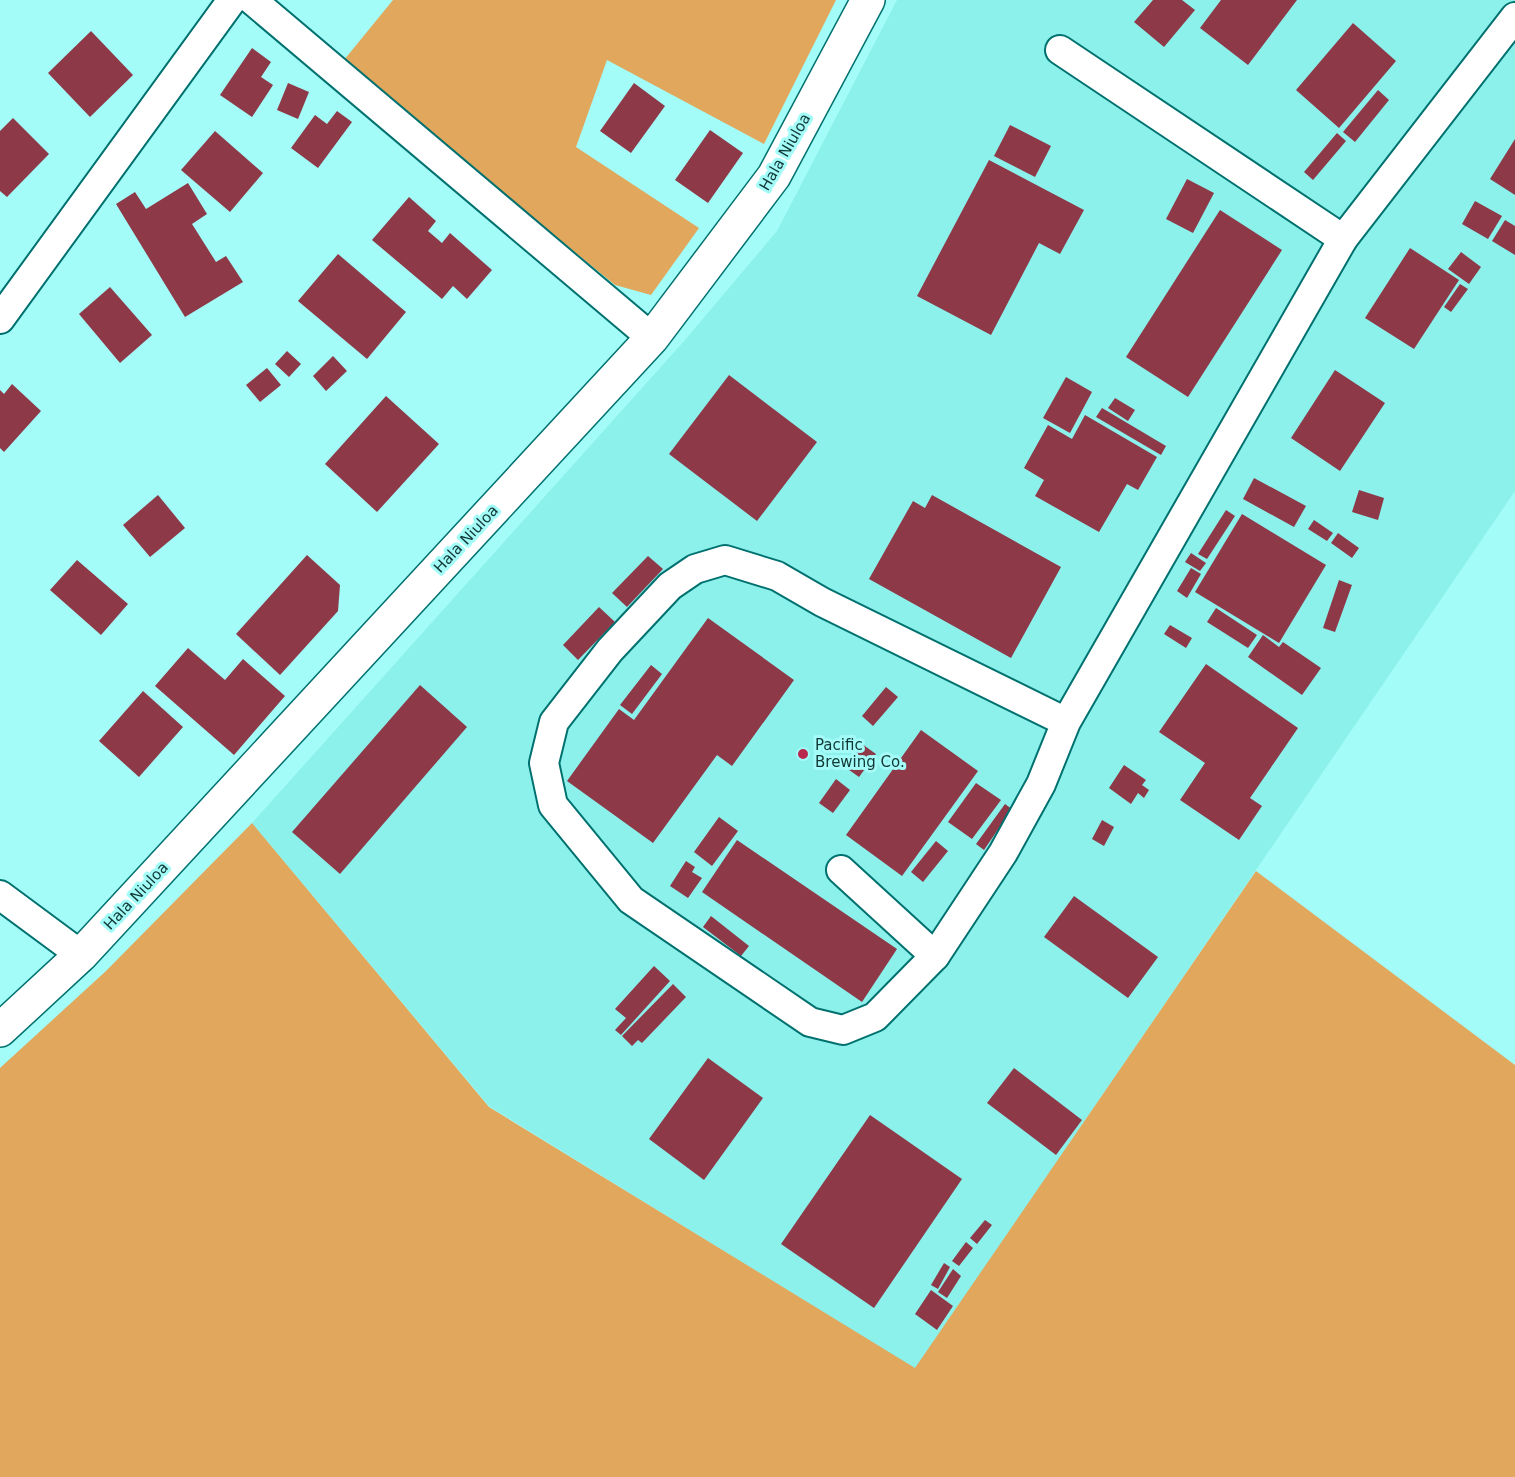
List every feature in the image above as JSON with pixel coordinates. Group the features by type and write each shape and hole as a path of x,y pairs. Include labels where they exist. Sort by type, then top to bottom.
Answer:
{"street":[{"path":"0,319 232,0"},
{"path":"252,0 652,338"},
{"name":"Hala Niuloa","path":"0,1030 81,955 652,338 774,176 867,0"},
{"path":"1066,722 822,602 777,576 725,560 694,569 670,586 610,650 554,722 544,763 553,805 631,900 810,1022 843,1030 875,1017 935,956 1003,853 1041,784 1066,722 1343,239 1515,16"},
{"path":"1060,51 1343,239"},
{"path":"841,870 935,956"},
{"path":"0,895 81,955"}],"shaded area":[{"path":"393,0 836,0 764,144 607,60 576,147 699,228 651,295 615,285 344,60"},
{"path":"897,0 1515,0 1515,491 915,1369 489,1106 252,823 685,340 777,231"},
{"path":"252,823 489,1107 915,1368 1256,871 1515,1065 1515,1477 0,1477 0,1068 106,971"}],"building":[{"path":"1153,0 1182,0 1195,10 1164,47 1134,22"},
{"path":"1221,0 1297,0 1248,65 1200,28"},
{"path":"1353,23 1396,61 1339,128 1296,90"},
{"path":"91,31 133,75 90,117 48,73"},
{"path":"252,48 271,62 261,77 273,85 252,117 220,95"},
{"path":"288,83 309,92 298,119 277,110"},
{"path":"634,83 665,106 631,153 600,131"},
{"path":"1378,90 1389,100 1355,142 1343,132"},
{"path":"337,111 352,122 318,168 291,148 315,115 327,124"},
{"path":"13,118 49,154 7,197 0,191 0,131"},
{"path":"1010,125 1051,146 1035,177 994,156"},
{"path":"710,130 743,153 708,203 675,180"},
{"path":"215,131 263,173 230,212 181,170"},
{"path":"1337,133 1346,141 1313,180 1304,172"},
{"path":"1515,139 1515,195 1490,179"},
{"path":"989,160 1084,210 1060,254 1039,243 991,335 917,296"},
{"path":"1187,179 1214,193 1193,233 1166,219"},
{"path":"188,183 207,214 192,224 216,262 226,256 243,282 185,317 116,204 135,192 146,209"},
{"path":"409,197 436,221 428,231 442,243 450,233 492,270 467,299 453,286 442,299 372,240"},
{"path":"1475,201 1502,216 1488,239 1462,224"},
{"path":"1220,210 1282,250 1188,397 1126,357"},
{"path":"1505,220 1515,226 1515,255 1492,241"},
{"path":"1410,248 1459,280 1414,349 1365,318"},
{"path":"1461,252 1481,267 1469,284 1448,269"},
{"path":"338,254 406,312 367,359 298,301"},
{"path":"1460,284 1468,289 1451,312 1444,307"},
{"path":"110,287 152,335 120,363 79,314"},
{"path":"287,351 301,364 289,377 275,364"},
{"path":"333,356 347,371 326,391 313,376"},
{"path":"267,368 281,385 260,402 246,385"},
{"path":"1335,370 1385,403 1340,471 1291,438"},
{"path":"729,375 817,442 757,521 669,454"},
{"path":"1066,377 1092,392 1070,433 1043,418"},
{"path":"12,384 41,411 4,452 0,448 0,390 4,394"},
{"path":"386,396 439,444 377,512 325,464"},
{"path":"1115,398 1135,410 1128,421 1108,408"},
{"path":"1102,408 1166,446 1161,455 1096,417"},
{"path":"1085,415 1157,457 1138,490 1127,484 1099,532 1035,496 1044,480 1024,468 1048,425 1072,439"},
{"path":"1254,478 1306,506 1294,527 1243,499"},
{"path":"1359,490 1384,498 1378,520 1352,512"},
{"path":"158,495 185,528 150,557 123,525"},
{"path":"932,495 1061,567 1011,658 869,579 913,501 925,508"},
{"path":"1226,510 1235,516 1207,559 1198,554"},
{"path":"1242,514 1326,565 1279,643 1195,592"},
{"path":"1314,520 1333,533 1327,541 1308,529"},
{"path":"1338,533 1359,548 1352,558 1331,543"},
{"path":"1191,553 1206,563 1200,571 1185,562"},
{"path":"307,555 340,585 338,611 280,675 236,634"},
{"path":"648,556 663,569 627,607 612,593"},
{"path":"77,560 128,604 101,635 50,590"},
{"path":"1191,568 1201,574 1187,598 1177,591"},
{"path":"1339,580 1352,585 1335,632 1323,628"},
{"path":"599,607 615,622 578,660 563,645"},
{"path":"1216,608 1257,635 1248,648 1207,622"},
{"path":"708,618 794,680 732,766 717,755 653,843 567,781 619,709 634,720"},
{"path":"1170,625 1192,638 1186,648 1164,634"},
{"path":"1263,635 1279,647 1283,642 1321,668 1302,695 1248,657"},
{"path":"188,648 225,680 243,659 285,696 234,755 155,686"},
{"path":"1206,664 1298,728 1250,798 1262,806 1239,840 1180,800 1205,763 1159,732"},
{"path":"651,665 662,674 632,714 620,705"},
{"path":"420,685 467,727 340,874 292,832"},
{"path":"886,687 898,697 873,726 862,716"},
{"path":"143,691 183,727 139,777 99,741"},
{"path":"921,730 978,771 902,876 846,835"},
{"path":"862,744 876,754 859,777 845,767"},
{"path":"1124,765 1146,780 1142,785 1149,790 1144,798 1138,793 1131,804 1109,788"},
{"path":"836,779 850,790 833,813 819,803"},
{"path":"976,783 1001,800 972,839 948,822"},
{"path":"1005,804 1020,815 1007,834 999,828 984,850 976,844"},
{"path":"719,817 738,831 712,866 694,852"},
{"path":"1102,820 1114,827 1104,846 1092,839"},
{"path":"737,840 897,949 862,1002 702,892"},
{"path":"936,841 948,851 923,882 911,872"},
{"path":"686,861 695,867 692,872 702,878 688,898 670,886"},
{"path":"1074,896 1158,957 1128,998 1044,937"},
{"path":"711,916 749,946 741,956 703,927"},
{"path":"654,966 670,981 621,1035 615,1030 626,1018 615,1009"},
{"path":"673,984 686,997 642,1043 638,1040 632,1046 622,1036"},
{"path":"708,1058 763,1098 704,1180 649,1139"},
{"path":"1014,1068 1082,1120 1056,1155 987,1103"},
{"path":"870,1115 962,1179 874,1308 781,1244"},
{"path":"985,1220 992,1225 977,1244 970,1238"},
{"path":"966,1242 973,1248 959,1266 952,1261"},
{"path":"944,1263 950,1267 938,1289 931,1285"},
{"path":"953,1269 961,1276 947,1298 938,1292"},
{"path":"931,1290 953,1306 937,1330 915,1314"}],"place":[{"name":"Pacific Brewing Co.","path":"803,754"}]}
